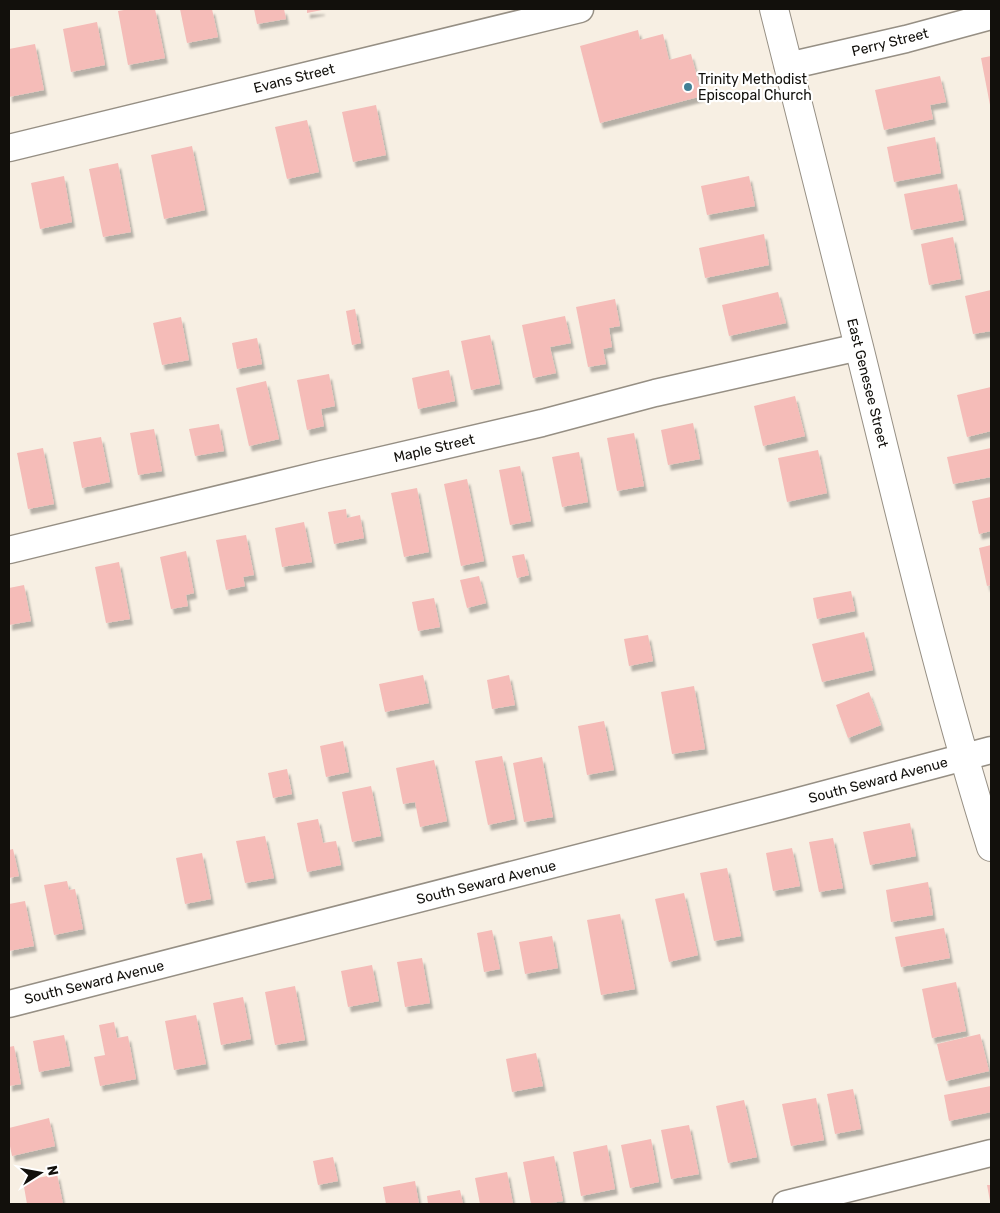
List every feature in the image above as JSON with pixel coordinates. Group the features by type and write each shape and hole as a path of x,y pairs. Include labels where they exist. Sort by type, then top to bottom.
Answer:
{"highway":[{"name":"East Genesee Street","path":"774,9 927,627 991,848"},
{"name":"East Genesee Street","path":"963,756 991,822"}],"street":[{"name":"Evans Street","path":"9,148 580,9"},
{"name":"Perry Street","path":"788,66 906,39 991,16"},
{"name":"Maple Street","path":"9,550 542,423 655,394 859,347"},
{"name":"South Seward Avenue","path":"9,1004 790,804 991,750"},
{"path":"786,1204 991,1153"}],"building":[{"path":"155,9 165,58 128,65 118,11"},
{"path":"180,9 212,9 218,37 187,43"},
{"path":"254,9 284,9 286,19 257,24"},
{"path":"307,9 322,9 322,10 307,13"},
{"path":"97,22 105,65 71,72 63,29"},
{"path":"638,30 640,40 663,34 669,60 691,54 702,96 600,123 580,46"},
{"path":"35,44 44,90 9,97 9,49"},
{"path":"991,56 991,105 990,105 981,58"},
{"path":"940,76 946,102 930,105 933,119 884,130 875,90"},
{"path":"376,105 386,155 353,162 342,112"},
{"path":"307,120 319,172 287,179 275,127"},
{"path":"935,137 941,173 894,182 887,147"},
{"path":"192,146 205,210 164,219 151,155"},
{"path":"118,163 131,232 103,237 89,169"},
{"path":"64,176 72,222 40,229 31,183"},
{"path":"749,176 755,206 707,215 701,186"},
{"path":"957,184 964,220 911,230 904,194"},
{"path":"764,234 769,265 705,278 699,248"},
{"path":"953,237 961,279 929,285 921,244"},
{"path":"991,290 991,331 973,334 965,296"},
{"path":"778,292 786,323 729,336 722,305"},
{"path":"615,299 620,326 609,328 612,347 603,349 606,364 588,367 576,307"},
{"path":"355,309 361,343 352,345 346,311"},
{"path":"565,316 571,343 550,347 556,373 533,378 522,325"},
{"path":"181,317 189,360 162,365 153,323"},
{"path":"490,335 500,384 471,390 461,341"},
{"path":"257,338 262,364 237,369 232,343"},
{"path":"449,370 455,401 418,409 412,378"},
{"path":"329,374 335,406 321,409 324,426 307,430 297,380"},
{"path":"266,381 279,439 249,446 236,388"},
{"path":"991,387 991,431 967,437 957,395"},
{"path":"795,396 805,436 763,446 754,406"},
{"path":"693,423 700,459 668,465 661,430"},
{"path":"219,424 224,451 195,456 189,429"},
{"path":"154,429 162,471 138,475 130,433"},
{"path":"634,433 644,486 617,491 607,438"},
{"path":"101,437 110,482 82,488 73,442"},
{"path":"43,448 54,504 28,509 17,453"},
{"path":"991,448 991,477 953,484 947,457"},
{"path":"818,450 827,493 787,502 778,458"},
{"path":"579,452 588,502 562,507 552,457"},
{"path":"520,466 531,521 510,525 499,470"},
{"path":"467,479 484,561 461,566 444,484"},
{"path":"417,488 429,552 404,557 391,493"},
{"path":"991,497 991,531 979,534 972,501"},
{"path":"346,509 347,518 360,515 364,538 334,544 328,512"},
{"path":"304,522 312,562 282,567 275,528"},
{"path":"246,535 254,575 243,577 245,586 226,590 216,540"},
{"path":"991,545 991,585 987,586 979,548"},
{"path":"186,551 194,593 186,595 188,606 171,609 160,557"},
{"path":"524,554 529,575 517,578 512,556"},
{"path":"119,562 130,619 106,623 95,567"},
{"path":"479,576 486,603 467,608 460,580"},
{"path":"24,585 31,621 9,625 9,588"},
{"path":"851,591 855,611 817,619 813,598"},
{"path":"434,598 440,627 418,631 412,602"},
{"path":"864,632 873,670 822,682 812,644"},
{"path":"648,635 653,661 629,666 624,639"},
{"path":"423,675 429,703 385,712 379,684"},
{"path":"509,675 515,705 492,709 487,680"},
{"path":"694,686 705,749 672,754 661,692"},
{"path":"869,692 881,725 848,738 836,705"},
{"path":"604,721 614,770 587,775 578,726"},
{"path":"343,741 349,772 326,777 320,746"},
{"path":"502,756 515,819 488,825 475,761"},
{"path":"542,757 553,817 524,822 513,763"},
{"path":"434,760 447,821 420,827 415,802 403,804 396,768"},
{"path":"287,769 292,794 273,798 268,773"},
{"path":"371,786 381,836 352,842 342,792"},
{"path":"318,819 323,843 336,841 341,865 307,872 297,823"},
{"path":"910,823 916,856 870,865 863,832"},
{"path":"265,836 274,878 245,883 236,841"},
{"path":"833,838 843,888 819,892 809,842"},
{"path":"792,848 800,886 773,891 766,853"},
{"path":"13,849 19,876 9,878 9,850"},
{"path":"202,853 211,899 185,904 176,858"},
{"path":"727,868 741,936 714,941 700,873"},
{"path":"67,881 69,890 75,889 83,929 54,935 44,885"},
{"path":"928,882 933,915 891,922 886,890"},
{"path":"684,893 698,955 669,962 655,899"},
{"path":"25,901 34,946 9,951 9,904"},
{"path":"620,914 635,989 601,995 587,920"},
{"path":"944,928 950,958 901,967 895,937"},
{"path":"492,930 500,969 484,972 477,933"},
{"path":"552,936 558,968 525,974 519,942"},
{"path":"422,958 430,1003 405,1007 397,962"},
{"path":"372,965 379,1001 348,1007 341,971"},
{"path":"956,982 966,1031 932,1038 922,989"},
{"path":"295,986 305,1040 275,1045 265,992"},
{"path":"243,997 251,1039 221,1045 213,1003"},
{"path":"196,1015 206,1064 174,1070 165,1021"},
{"path":"114,1022 117,1038 128,1036 136,1079 100,1086 94,1057 105,1055 99,1025"},
{"path":"980,1034 989,1071 946,1081 937,1044"},
{"path":"64,1035 70,1066 39,1072 33,1041"},
{"path":"14,1046 21,1084 9,1086 9,1047"},
{"path":"536,1053 543,1086 512,1092 506,1059"},
{"path":"991,1086 991,1112 949,1121 944,1095"},
{"path":"853,1089 861,1129 835,1134 827,1094"},
{"path":"816,1098 824,1140 791,1146 782,1104"},
{"path":"744,1100 757,1157 728,1163 716,1106"},
{"path":"49,1118 55,1146 12,1156 9,1128"},
{"path":"689,1125 699,1174 671,1179 661,1130"},
{"path":"651,1139 659,1182 630,1188 621,1145"},
{"path":"607,1145 615,1189 581,1196 573,1152"},
{"path":"554,1156 563,1201 531,1204 523,1162"},
{"path":"333,1157 338,1181 318,1185 313,1161"},
{"path":"507,1172 513,1204 480,1204 475,1178"},
{"path":"57,1174 63,1204 27,1204 23,1181"},
{"path":"415,1181 419,1204 386,1204 383,1187"},
{"path":"987,1185 991,1185 991,1201 990,1201"},
{"path":"460,1190 463,1204 428,1204 427,1196"}],"place":[{"name":"Trinity Methodist Episcopal Church","path":"688,87"}]}
